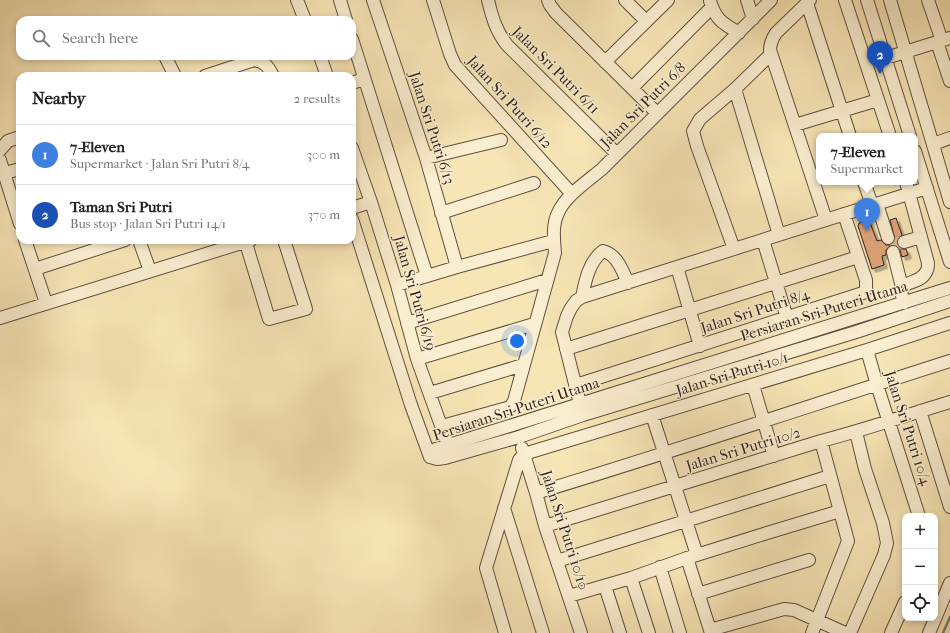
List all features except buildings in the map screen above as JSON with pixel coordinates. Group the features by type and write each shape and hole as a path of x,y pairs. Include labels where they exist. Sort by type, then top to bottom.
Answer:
{"street":[{"path":"297,0 303,16"},
{"path":"340,0 345,16"},
{"name":"Jalan Sri Putri 6/13","path":"373,0 426,158 457,267"},
{"name":"Jalan Sri Putri 6/12","path":"433,0 450,54 455,65 572,194"},
{"name":"Jalan Sri Putri 6/11","path":"488,0 494,25 499,36 617,154"},
{"path":"548,0 556,13 657,112"},
{"path":"625,0 646,21"},
{"path":"605,62 668,0"},
{"path":"747,0 753,19"},
{"name":"Jalan Sri Putri 6/8","path":"442,426 511,406 514,401 534,324 555,253 553,241 558,211 572,194 602,169 657,112 771,0"},
{"path":"845,0 889,133"},
{"path":"867,0 909,133"},
{"path":"890,0 950,202"},
{"path":"928,0 943,40 950,81"},
{"path":"826,220 771,54 770,44 780,29 809,1 849,133"},
{"path":"632,88 711,4 715,14 720,20 739,33"},
{"path":"886,58 943,40"},
{"path":"356,52 427,276"},
{"path":"734,249 697,146 694,131 700,119 736,88 771,54"},
{"path":"167,60 174,72"},
{"path":"217,72 254,60 262,61 271,72"},
{"path":"321,60 326,72"},
{"path":"356,82 364,79"},
{"path":"736,88 779,235"},
{"path":"795,124 878,100"},
{"path":"0,150 8,141 16,138"},
{"path":"933,144 950,138"},
{"path":"426,158 501,140"},
{"name":"Jalan Sri Putri 6/19","path":"356,159 397,285 418,359 448,446"},
{"path":"0,160 16,199"},
{"path":"918,161 950,262"},
{"path":"5,173 16,170"},
{"path":"441,213 534,183"},
{"path":"865,185 888,238"},
{"path":"582,410 562,332 571,308 576,301 676,267 874,204 907,188 926,188"},
{"path":"902,287 906,283 920,278 927,272 928,263 907,188"},
{"path":"356,207 371,202"},
{"name":"Jalan Sri Putri 8/4","path":"576,385 787,318 863,292 866,289 867,284 844,214"},
{"path":"356,232 411,405 430,457"},
{"path":"904,242 921,237"},
{"path":"763,240 787,318"},
{"path":"397,285 553,241"},
{"path":"26,244 46,303"},
{"path":"35,269 113,244"},
{"path":"140,244 150,271"},
{"path":"0,318 237,244"},
{"path":"248,244 269,319 306,309 285,244"},
{"path":"582,298 585,282 590,269 596,257 603,251 615,258 628,283"},
{"path":"893,252 902,287 901,294 904,303"},
{"path":"566,349 858,257"},
{"path":"676,267 700,346"},
{"path":"407,323 547,280"},
{"name":"Persiaran Sri Puteri Utama","path":"950,288 582,410 519,437 445,458 430,457 432,451 448,446 582,410 856,332 950,301"},
{"name":"Jalan Sri Putri 10/1","path":"524,454 867,350 950,323"},
{"path":"418,359 534,324"},
{"name":"Jalan Sri Putri 10/4","path":"867,350 876,385 918,513"},
{"path":"536,493 665,454 709,438 950,361"},
{"path":"430,393 523,365"},
{"path":"753,385 774,456"},
{"name":"Jalan Sri Putri 10/2","path":"545,526 950,402"},
{"path":"920,411 950,507"},
{"path":"652,415 686,520 698,594 710,632 784,610 794,610 845,633"},
{"path":"850,633 884,555 887,543 884,523 865,469 856,432"},
{"name":"Jalan Sri Putri 10/10","path":"519,437 545,526 581,633"},
{"path":"812,633 848,541 821,441"},
{"path":"505,633 486,568 519,460 524,454"},
{"path":"557,561 830,476"},
{"path":"504,508 543,633"},
{"path":"569,596 631,578 692,556 840,511"},
{"path":"698,594 809,560"},
{"path":"660,567 680,633"},
{"path":"631,578 649,633"},
{"path":"929,633 950,583"},
{"path":"605,586 620,633"},
{"path":"891,633 902,609"}],"waterway":[{"path":"943,633 950,617"}],"tunnel":[{"path":"890,245 904,242"}],"place":[{"name":"Taman Sri Putri","path":"880,74"},
{"name":"7-Eleven","path":"867,231"}]}
